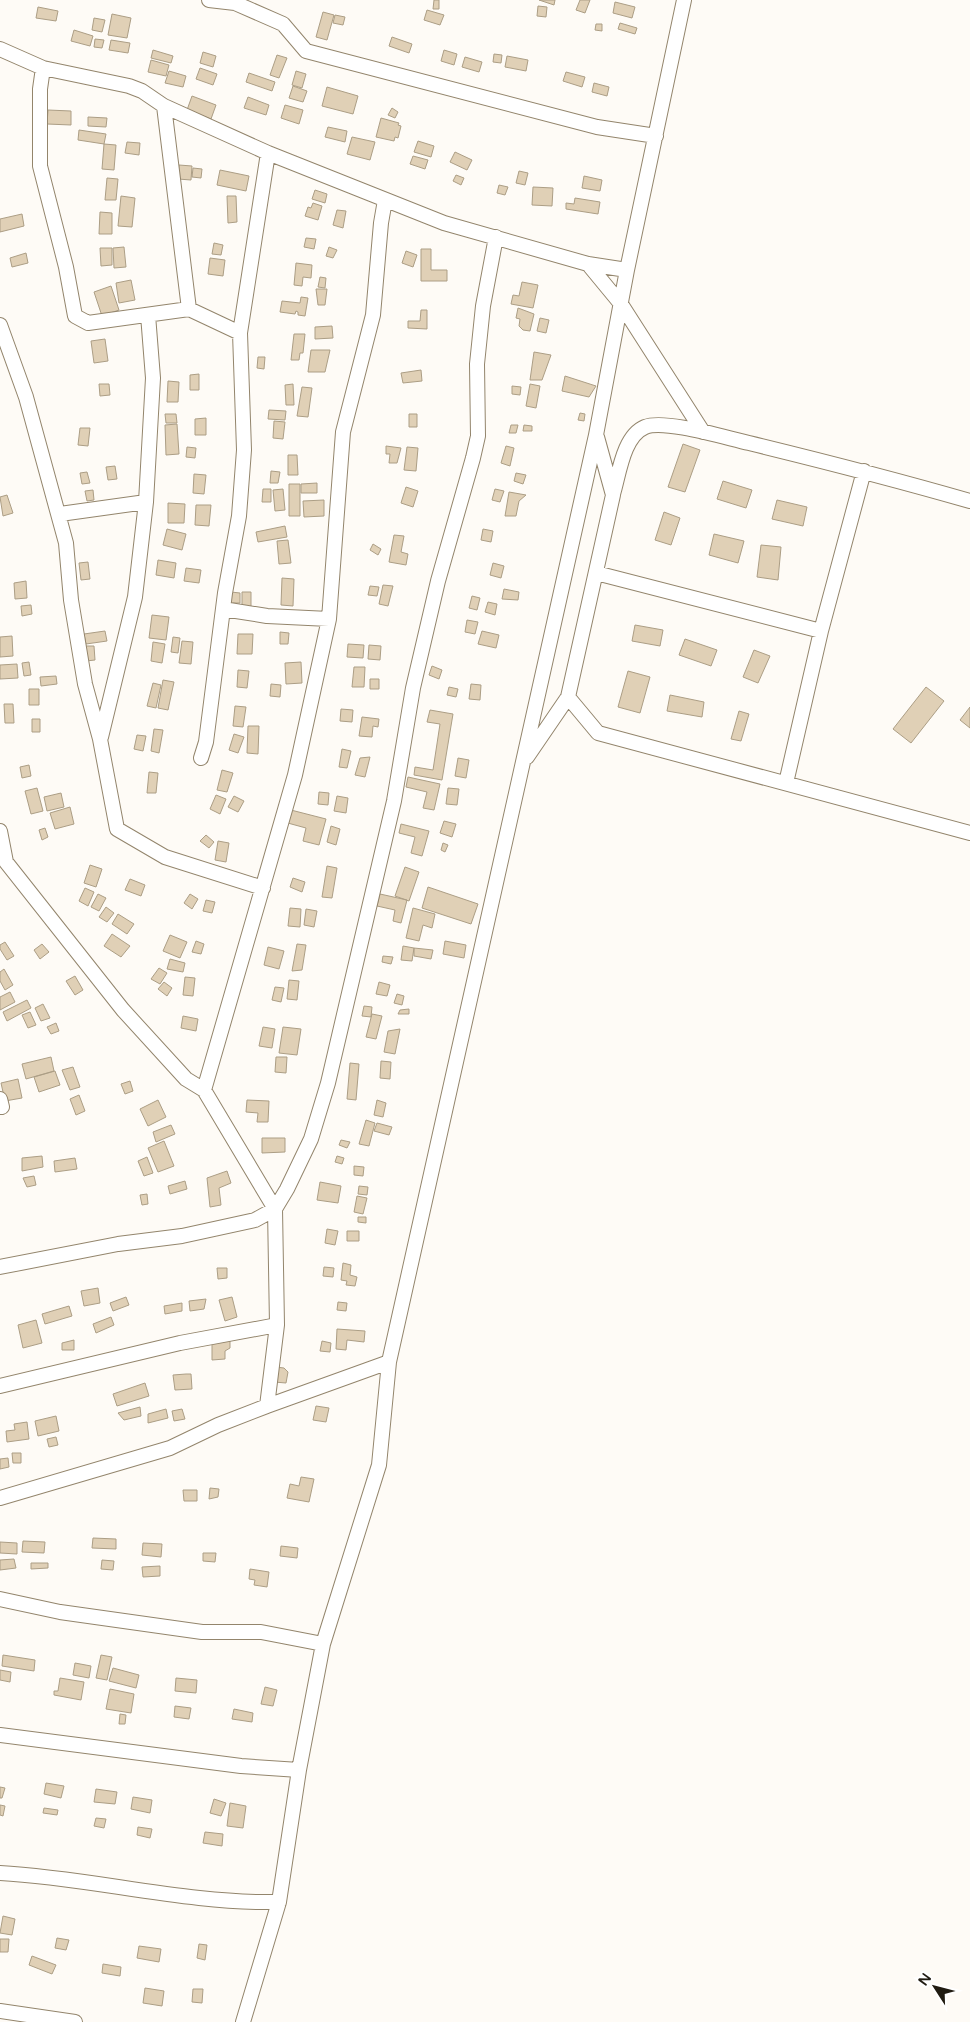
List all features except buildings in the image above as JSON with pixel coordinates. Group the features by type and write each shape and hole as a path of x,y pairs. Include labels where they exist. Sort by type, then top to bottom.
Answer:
{"street":[{"path":"209,0 235,3 284,24 306,51 597,127 656,136"},
{"path":"243,2022 279,1902 299,1770 323,1644 379,1465 389,1362 596,435 626,270 684,0"},
{"path":"0,48 43,68 129,86 142,91 164,106 268,153 444,223 588,264 626,270"},
{"path":"43,68 40,89 40,166 66,267 76,316 88,324 189,309 240,333"},
{"path":"164,106 189,309"},
{"path":"201,758 206,742 223,609 239,516 244,450 240,333 268,153"},
{"path":"204,1090 295,775 329,619 343,432 373,315 385,200"},
{"path":"267,1406 277,1326 274,1209 310,1139 328,1083 394,801 413,688 438,580 473,458 478,436 477,364 483,306 496,237"},
{"path":"588,264 621,304 703,432"},
{"path":"100,739 135,597 146,502 153,378 148,315"},
{"path":"0,326 26,397 60,514 66,543 71,600 86,684 100,739 117,829 165,857 263,888"},
{"path":"523,764 568,697 613,495 626,450 633,436 644,428 658,425 703,432 864,470 970,502"},
{"path":"596,435 613,495"},
{"path":"786,783 822,631 864,470"},
{"path":"60,514 146,502"},
{"path":"596,573 822,631"},
{"path":"223,609 267,616 329,619"},
{"path":"568,697 598,733 970,833"},
{"path":"0,831 6,862 124,1010 186,1079 204,1090 274,1209"},
{"path":"0,1099 2,1107 0,1108"},
{"path":"0,1267 118,1244 227,1227 255,1220 274,1209"},
{"path":"0,1386 188,1341 277,1326"},
{"path":"0,1498 170,1448 218,1425 389,1362"},
{"path":"0,1598 60,1612 202,1632 261,1632 323,1644"},
{"path":"0,1735 241,1766 299,1770"},
{"path":"0,1873 94,1882 244,1903 279,1902"},
{"path":"0,2011 75,2022"}]}
